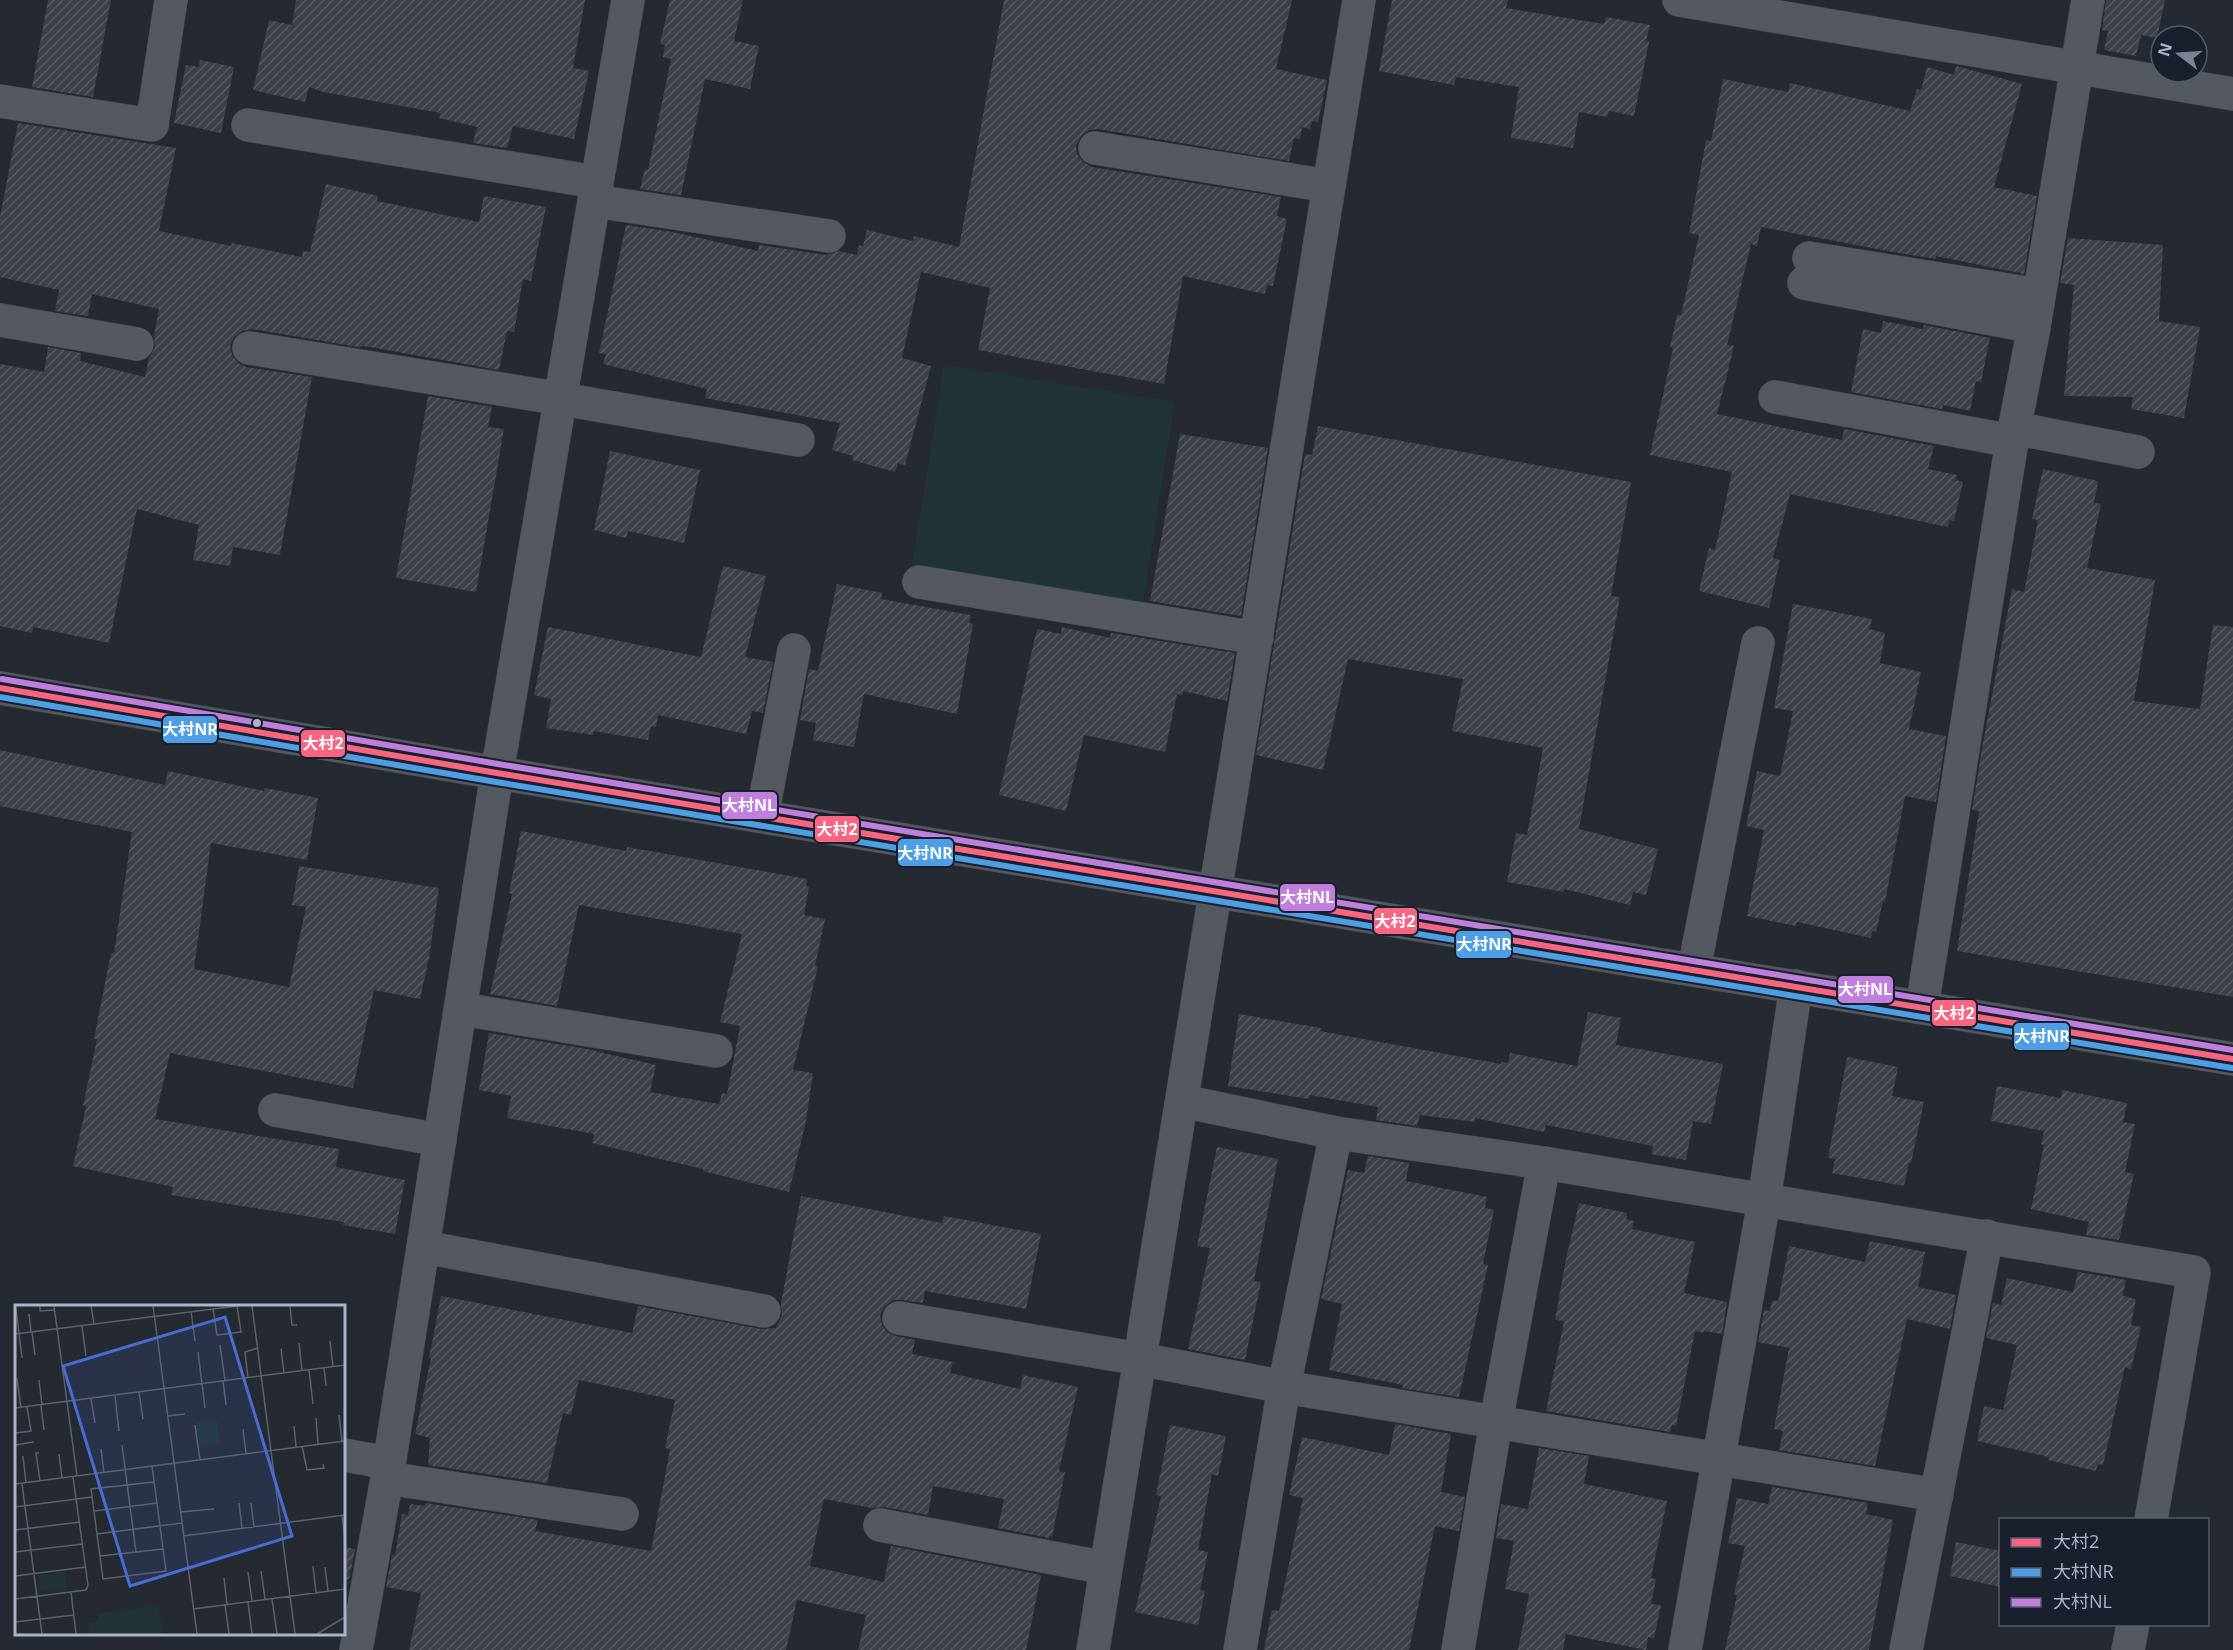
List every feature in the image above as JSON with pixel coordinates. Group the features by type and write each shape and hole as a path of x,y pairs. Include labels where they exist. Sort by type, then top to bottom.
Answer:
{"street":[{"path":"0,101 152,125 171,0"},
{"path":"356,1650 424,1247 497,772 628,0"},
{"path":"1093,1650 1359,0"},
{"path":"1679,0 2233,94"},
{"path":"1923,1007 2013,435 2034,327 2088,0"},
{"path":"248,125 829,236"},
{"path":"1095,148 1329,186"},
{"path":"2034,327 1807,271 2039,295"},
{"path":"0,320 137,344"},
{"path":"249,348 798,440"},
{"path":"1775,398 2138,452"},
{"path":"918,582 1257,638"},
{"path":"1695,969 1758,643"},
{"path":"762,816 794,650"},
{"path":"0,688 2233,1059"},
{"path":"1684,1650 1764,1201 1796,986"},
{"path":"461,1009 716,1051"},
{"path":"1182,1101 1336,1133 1544,1163 2194,1272 2151,1518"},
{"path":"275,1110 440,1140"},
{"path":"1240,1650 1284,1387 1336,1133"},
{"path":"1458,1650 1496,1422 1544,1163"},
{"path":"1906,1650 1987,1236"},
{"path":"424,1247 764,1311"},
{"path":"899,1318 1140,1359 1284,1387 1937,1495"},
{"path":"345,1455 388,1470 622,1514"},
{"path":"880,1526 1106,1568"},
{"path":"2128,1650 2133,1626"}],"shaded area":[{"path":"944,365 1175,402 1143,602 912,566"}],"building":[{"path":"48,0 111,0 93,97 32,87"},
{"path":"296,0 585,0 573,68 589,71 574,139 513,126 507,148 473,143 477,127 439,118 441,113 323,92 309,87 305,102 253,90 269,20 292,25"},
{"path":"670,0 743,0 734,41 759,46 750,89 705,79 681,195 640,189 645,168 648,170 671,59 663,57 665,45 660,44"},
{"path":"1004,0 1292,0 1276,69 1327,80 1318,122 1312,121 1310,129 1302,127 1300,139 1294,138 1289,161 1098,129 1089,130 1081,136 1076,146 1077,154 1083,162 1092,167 1281,197 1277,216 1287,219 1273,286 1267,285 1265,294 1183,276 1164,384 978,350 990,288 921,272 902,358 931,366 905,465 898,463 895,472 852,460 853,456 832,450 840,423 705,398 707,389 603,364 606,354 599,353 626,225 673,232 758,251 759,245 826,255 839,251 857,255 859,245 863,246 867,230 913,241 914,236 959,247"},
{"path":"1392,0 1508,0 1506,8 1604,24 1606,17 1650,25 1646,41 1649,42 1634,116 1609,111 1607,117 1579,112 1573,148 1511,138 1519,87 1456,77 1454,85 1379,71"},
{"path":"2106,0 2165,0 2160,24 2149,24 2149,36 2141,35 2136,56 2104,50 2108,31 2102,30"},
{"path":"200,60 234,67 221,133 174,123 186,65 199,67"},
{"path":"1956,66 2022,84 1994,187 2037,196 2024,274 1936,256 1936,259 1899,253 1761,227 1757,246 1751,244 1727,345 1734,346 1717,414 1842,440 1844,429 1934,446 1928,469 1957,475 1956,480 1963,482 1954,521 1950,520 1948,527 1790,494 1773,558 1780,560 1769,608 1699,591 1709,548 1715,550 1732,472 1650,455 1673,348 1670,347 1677,315 1681,315 1699,235 1689,233 1706,140 1711,141 1723,79 1788,92 1790,83 1910,111 1917,89 1921,90 1927,67 1954,75"},
{"path":"18,123 176,148 159,231 231,246 232,243 302,257 303,251 310,252 326,184 378,196 377,201 479,222 484,196 546,207 531,281 523,279 514,332 507,331 499,370 252,329 242,331 234,337 230,346 232,355 238,363 246,367 312,377 280,555 233,547 230,566 193,560 199,525 137,509 109,643 33,627 32,633 0,626 0,364 44,372 48,347 81,353 80,361 145,377 149,358 155,348 154,336 159,309 92,294 88,316 55,311 59,290 0,277 0,217"},
{"path":"2068,238 2163,245 2159,321 2200,327 2184,418 2131,409 2133,397 2064,396 2074,285 2060,283"},
{"path":"1883,321 1923,329 1924,325 1990,338 1981,382 1976,381 1970,411 1943,405 1942,409 1851,392 1863,329 1881,333"},
{"path":"428,396 492,407 488,427 504,429 476,592 396,578"},
{"path":"1318,426 1631,482 1611,596 1620,597 1579,829 1658,849 1646,895 1633,892 1630,905 1564,889 1564,892 1507,882 1516,833 1527,835 1543,748 1452,731 1463,679 1348,659 1323,770 1256,755 1305,454 1312,455"},
{"path":"1180,434 1268,448 1241,616 1150,601"},
{"path":"610,451 700,470 684,543 628,531 626,538 594,530"},
{"path":"2043,469 2098,481 2094,503 2101,504 2087,568 2155,580 2134,701 2200,709 2213,625 2233,627 2233,997 1957,951 1979,811 1972,810 1983,743 2012,589 2024,592 2038,520 2032,519"},
{"path":"723,566 766,576 745,657 773,662 763,713 752,711 746,734 658,715 656,727 651,726 648,740 594,731 593,735 546,728 551,699 534,695 548,627 701,657"},
{"path":"837,584 882,593 881,599 971,615 969,623 973,624 957,714 864,694 854,747 813,740 816,723 800,720 809,669 818,671"},
{"path":"1793,604 1872,619 1869,629 1885,633 1880,663 1921,672 1909,729 1946,736 1936,802 1905,796 1885,902 1883,901 1876,932 1872,931 1871,938 1797,922 1796,926 1747,916 1764,830 1746,826 1757,771 1780,776 1793,711 1774,708"},
{"path":"1062,627 1110,638 1111,633 1235,653 1227,701 1183,691 1183,695 1177,694 1165,752 1084,735 1066,811 999,795 1037,629 1061,634"},
{"path":"0,750 165,785 168,771 264,791 265,788 318,798 307,860 211,843 194,969 289,987 306,907 292,905 299,866 439,888 429,958 420,999 374,990 353,1088 170,1053 155,1119 339,1149 336,1167 405,1180 395,1234 343,1225 344,1222 171,1195 173,1187 73,1166 86,1106 83,1106 97,1039 94,1039 111,953 114,953 132,832 0,806"},
{"path":"521,831 626,851 627,847 807,879 806,886 809,887 804,915 825,919 815,966 818,967 793,1070 813,1073 806,1121 789,1192 592,1143 594,1134 507,1118 511,1096 479,1090 489,1033 582,1048 656,1065 650,1092 719,1104 722,1093 727,1094 740,1026 720,1022 742,934 579,905 557,1006 490,994 512,894 509,893"},
{"path":"1588,1012 1621,1018 1616,1045 1723,1064 1711,1124 1693,1121 1686,1160 1651,1154 1653,1146 1546,1125 1544,1132 1475,1118 1475,1122 1420,1115 1417,1126 1376,1120 1378,1107 1310,1095 1309,1099 1228,1086 1239,1014 1501,1064 1502,1062 1508,1063 1510,1053 1577,1066"},
{"path":"1847,1057 1898,1067 1892,1096 1924,1102 1904,1186 1832,1173 1835,1159 1828,1158"},
{"path":"1997,1086 2061,1098 2062,1090 2127,1103 2123,1122 2135,1124 2125,1172 2134,1174 2119,1240 2086,1235 2089,1222 2031,1209 2044,1145 2041,1144 2044,1131 1991,1121"},
{"path":"1217,1147 1278,1159 1254,1281 1261,1282 1245,1360 1188,1349 1210,1248 1197,1246"},
{"path":"1368,1156 1409,1163 1406,1181 1487,1197 1485,1208 1494,1210 1483,1264 1488,1265 1459,1397 1402,1388 1403,1385 1329,1370 1342,1304 1321,1299 1348,1170 1364,1173"},
{"path":"801,1196 942,1223 944,1216 1041,1234 1026,1309 925,1291 923,1303 893,1300 884,1307 880,1315 882,1325 888,1333 915,1340 912,1354 953,1362 950,1373 1020,1389 1023,1375 1078,1387 1059,1471 1065,1472 1052,1537 998,1528 1004,1499 933,1486 928,1515 824,1499 810,1566 884,1582 891,1546 1041,1575 1026,1650 858,1650 866,1615 797,1600 786,1650 409,1650 421,1593 386,1587 392,1555 395,1555 402,1514 408,1515 410,1504 425,1506 425,1503 538,1520 535,1531 651,1551 670,1449 665,1448 675,1400 579,1380 571,1415 563,1413 547,1483 428,1465 430,1438 415,1434 441,1296 632,1333 638,1306 761,1329 776,1328 782,1315 781,1303"},
{"path":"1579,1203 1627,1213 1626,1219 1634,1221 1632,1229 1695,1242 1684,1293 1727,1302 1722,1334 1695,1331 1676,1426 1672,1425 1670,1432 1546,1411 1564,1321 1555,1320"},
{"path":"1870,1241 1925,1252 1918,1287 1956,1295 1950,1329 1907,1319 1875,1466 1779,1450 1783,1431 1774,1429 1789,1348 1758,1342 1764,1310 1770,1311 1772,1300 1778,1301 1789,1246 1865,1262"},
{"path":"2078,1272 2126,1280 2123,1296 2136,1299 2131,1325 2141,1327 2131,1369 2125,1367 2103,1465 2098,1464 2096,1471 2048,1460 2049,1457 1977,1441 1984,1406 2003,1410 2017,1345 1986,1338 1993,1303 2001,1305 2007,1278 2073,1292"},
{"path":"1395,1424 1451,1434 1441,1492 1465,1497 1459,1531 1435,1526 1409,1650 1264,1650 1272,1610 1279,1611 1303,1498 1289,1495 1302,1437 1389,1455"},
{"path":"1170,1425 1226,1436 1218,1476 1212,1474 1198,1550 1208,1552 1200,1590 1205,1591 1198,1625 1135,1612 1161,1496 1156,1495"},
{"path":"1539,1448 1589,1456 1584,1484 1667,1501 1651,1578 1656,1579 1651,1604 1661,1605 1654,1638 1648,1637 1646,1650 1566,1634 1563,1650 1518,1650 1529,1594 1505,1589 1514,1541 1496,1538 1501,1504 1528,1509"},
{"path":"1772,1487 1868,1503 1866,1514 1893,1520 1869,1650 1725,1650 1745,1546 1728,1543 1737,1498 1768,1504"},
{"path":"1956,1542 1999,1551 1999,1587 1950,1576"},
{"path":"345,1547 355,1549 349,1580 345,1579"}],"transit line":[{"name":"大村NL","path":"2,679 498,764 2233,1050"},
{"name":"大村2","path":"0,688 497,773 2233,1059"},
{"name":"大村NR","path":"0,697 496,782 2232,1068"}]}
